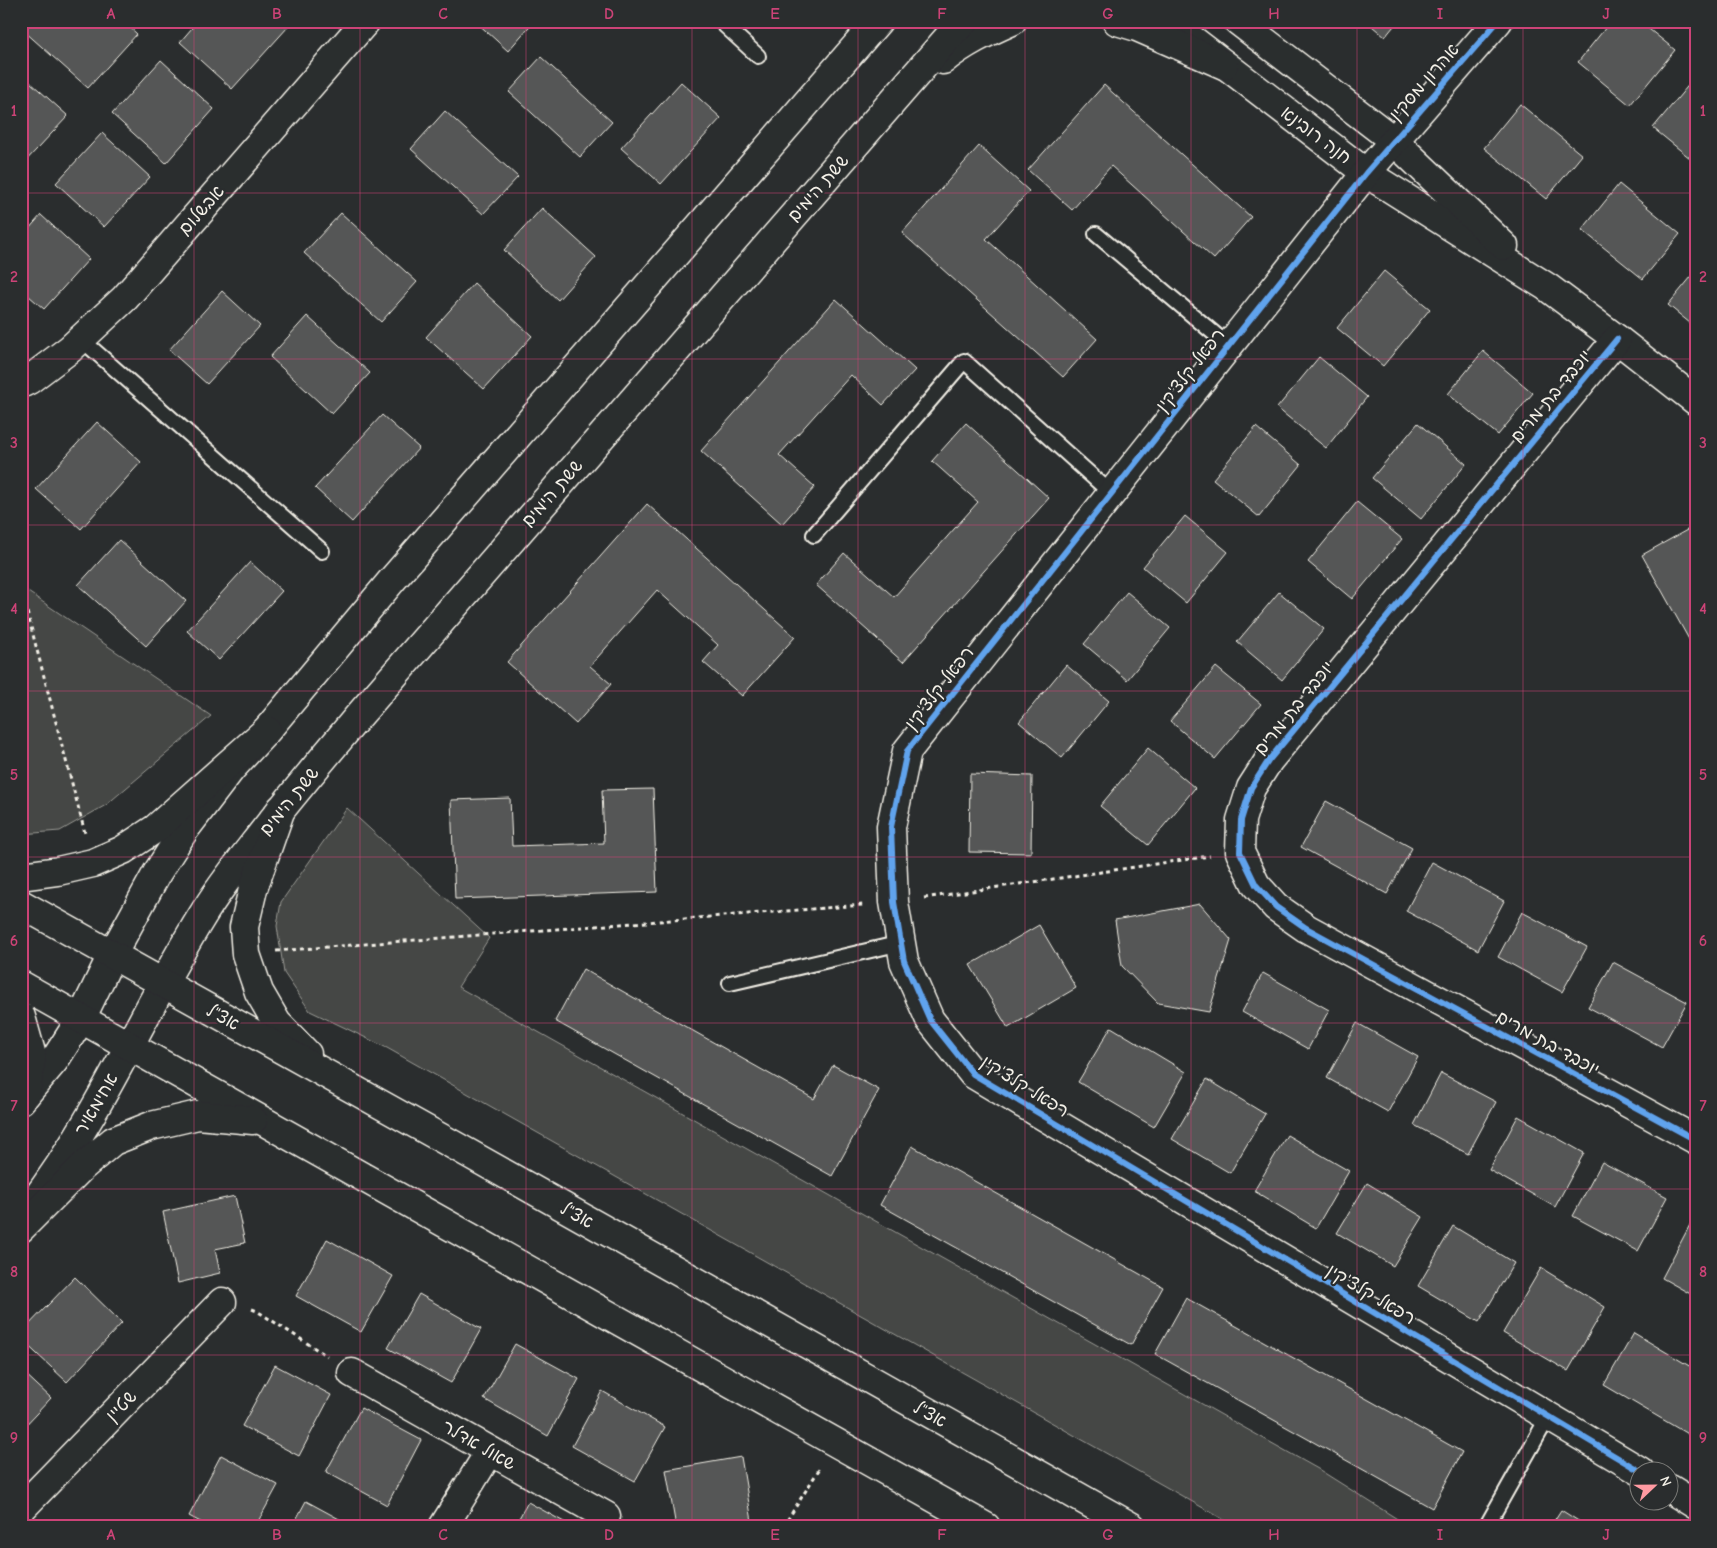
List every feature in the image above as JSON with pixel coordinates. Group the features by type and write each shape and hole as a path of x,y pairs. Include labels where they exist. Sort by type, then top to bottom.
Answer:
{"main road":[{"name":"אבשלום","path":"21,384 29,380 81,339 125,298 366,21"},
{"path":"24,1097 54,1061 81,1019 112,955 157,873 185,829 231,769 406,564 878,21"},
{"name":"ששת הימים","path":"162,983 203,914 236,867 356,719 953,32 965,21"},
{"path":"895,99 958,48 1012,21"},
{"path":"1117,21 1136,27 1224,65"},
{"name":"חנה רובינא","path":"1168,21 1366,173 1547,287 1618,339 1696,401"},
{"name":"חנה רובינא","path":"1238,21 1393,140 1547,287"},
{"name":"אהרון מסקין","path":"1393,140 1498,21"},
{"name":"רפאל קלצ'קין","path":"1393,140 907,751 891,827 894,902 904,961 930,1020 973,1074 1630,1466"},
{"name":"יוכבד בת מרים","path":"1618,339 1269,760 1251,788 1241,820 1240,852 1256,885 1276,907 1306,928 1696,1140"},
{"path":"21,876 58,872 93,863 123,850 155,829 266,730"},
{"path":"281,810 252,889 244,927 246,954 259,992 277,1023 329,1077"},
{"name":"אצ\"ל","path":"21,904 1132,1527"},
{"name":"אחימאיר","path":"21,1219 50,1180 130,1046 162,983"},
{"path":"21,985 986,1527"},
{"path":"21,1017 32,1056 24,1097"},
{"path":"21,1228 80,1168 113,1142 151,1126 198,1115 261,1120"},
{"name":"שטיין","path":"21,1509 222,1302"},
{"name":"שאול אדלר","path":"352,1373 606,1516"},
{"path":"443,1527 490,1451"},
{"path":"1680,1495 1696,1505"}],"lane":[{"path":"720,21 758,56"},
{"path":"1096,234 1229,346"},
{"path":"81,339 322,551"},
{"path":"814,535 964,361 1112,494"},
{"path":"730,983 901,943"},
{"path":"1486,1527 1548,1417"}],"path":[{"path":"21,589 93,863"},
{"path":"246,954 894,902 1240,852"},
{"path":"222,1302 257,1311 352,1373"},
{"path":"783,1527 835,1442"}],"shaded area":[{"path":"28,592 211,716 106,805 60,831 21,834 21,602"},
{"path":"347,808 489,938 458,987 1318,1469 1410,1527 1237,1527 387,1048 310,1011 284,973 277,926 281,902"}],"building":[{"path":"33,21 123,21 137,34 88,88 24,31"},
{"path":"198,21 282,21 288,27 232,89 180,42"},
{"path":"475,21 534,21 508,51"},
{"path":"1366,21 1398,21 1385,37"},
{"path":"1611,21 1639,21 1675,50 1630,105 1578,62"},
{"path":"541,57 612,122 580,157 509,92"},
{"path":"161,60 214,109 166,163 112,114"},
{"path":"21,74 68,116 21,166"},
{"path":"1696,76 1696,163 1653,128"},
{"path":"681,82 721,118 661,184 621,148"},
{"path":"1104,85 1251,217 1214,259 1111,166 1072,210 1028,170"},
{"path":"1520,104 1582,155 1546,199 1484,148"},
{"path":"445,111 518,177 483,214 411,149"},
{"path":"102,133 150,177 104,227 56,183"},
{"path":"979,146 1029,191 986,239 1097,339 1063,377 902,233"},
{"path":"1619,184 1680,234 1643,279 1582,230"},
{"path":"542,208 596,257 558,300 504,250"},
{"path":"341,213 417,282 381,322 304,253"},
{"path":"41,215 89,259 44,309 21,289 21,238"},
{"path":"1384,271 1430,309 1383,366 1337,328"},
{"path":"1696,271 1696,328 1668,305"},
{"path":"474,283 532,336 484,389 426,337"},
{"path":"222,291 260,326 207,384 169,350"},
{"path":"836,299 915,370 883,405 851,375 779,455 815,487 782,524 701,451"},
{"path":"307,316 370,373 332,414 270,357"},
{"path":"1483,351 1533,393 1498,435 1448,394"},
{"path":"1319,357 1367,397 1326,448 1277,408"},
{"path":"382,415 419,448 352,522 315,488"},
{"path":"97,422 141,462 81,529 36,489"},
{"path":"966,423 1049,498 903,662 816,585 844,553 894,597 978,502 932,461"},
{"path":"1418,423 1466,464 1421,519 1372,478"},
{"path":"1256,427 1301,465 1259,517 1213,479"},
{"path":"1357,502 1402,539 1352,599 1308,562"},
{"path":"647,504 795,637 742,696 703,662 718,645 657,590 590,666 611,684 576,724 507,662"},
{"path":"1185,516 1228,552 1186,603 1143,567"},
{"path":"1696,525 1696,652 1642,555"},
{"path":"119,540 186,601 146,646 78,585"},
{"path":"250,562 282,591 219,660 187,631"},
{"path":"1127,592 1170,628 1127,680 1084,644"},
{"path":"1279,592 1324,629 1282,680 1237,642"},
{"path":"1066,665 1109,701 1062,758 1019,722"},
{"path":"1216,667 1261,704 1215,759 1170,721"},
{"path":"1148,748 1195,788 1148,845 1100,806"},
{"path":"970,774 1032,776 1031,853 969,852"},
{"path":"653,789 657,892 455,899 451,800 510,798 512,846 604,843 602,790"},
{"path":"1326,801 1412,848 1387,894 1301,847"},
{"path":"1432,862 1504,901 1478,950 1406,911"},
{"path":"1200,904 1231,940 1209,1012 1158,1003 1122,966 1115,920"},
{"path":"1522,912 1587,947 1562,992 1498,957"},
{"path":"1039,925 1076,988 1008,1028 970,965"},
{"path":"1613,962 1687,1002 1662,1047 1588,1007"},
{"path":"583,969 814,1099 833,1065 879,1090 832,1176 555,1021"},
{"path":"1263,973 1329,1010 1308,1049 1242,1012"},
{"path":"1357,1023 1418,1057 1388,1112 1327,1078"},
{"path":"1111,1027 1186,1072 1154,1127 1078,1082"},
{"path":"1441,1073 1496,1102 1468,1154 1414,1125"},
{"path":"1207,1079 1265,1114 1230,1173 1172,1139"},
{"path":"1518,1116 1584,1153 1555,1207 1489,1170"},
{"path":"1287,1135 1349,1171 1316,1228 1254,1191"},
{"path":"912,1146 1163,1287 1131,1345 880,1205"},
{"path":"1602,1162 1667,1197 1638,1251 1573,1216"},
{"path":"1367,1183 1423,1217 1393,1266 1337,1233"},
{"path":"235,1196 245,1243 215,1249 220,1273 178,1283 163,1212"},
{"path":"1693,1219 1696,1220 1696,1297 1662,1278"},
{"path":"1453,1226 1514,1263 1479,1322 1418,1286"},
{"path":"327,1239 393,1276 361,1332 296,1296"},
{"path":"1541,1268 1605,1307 1568,1371 1503,1333"},
{"path":"75,1277 122,1323 67,1382 21,1339 21,1333"},
{"path":"419,1294 481,1329 451,1383 388,1348"},
{"path":"1186,1298 1462,1452 1432,1508 1155,1354"},
{"path":"1634,1333 1696,1370 1696,1439 1604,1385"},
{"path":"515,1344 579,1379 548,1436 484,1399"},
{"path":"275,1365 331,1395 299,1456 242,1426"},
{"path":"21,1370 51,1398 21,1430"},
{"path":"602,1391 665,1427 635,1481 572,1446"},
{"path":"361,1408 421,1440 387,1505 326,1472"},
{"path":"221,1455 278,1485 255,1527 210,1527 189,1516"},
{"path":"741,1457 753,1527 676,1527 666,1470"},
{"path":"306,1501 354,1527 292,1527"},
{"path":"528,1502 573,1527 514,1527"},
{"path":"1561,1510 1588,1527 1550,1527"}],"cycle path":[{"path":"1498,21 1366,173 907,751 891,827 894,902 904,961 930,1020 973,1074 1630,1465"},
{"path":"1617,339 1269,760 1251,788 1241,820 1240,852 1256,885 1276,907 1306,928 1696,1140"}]}
